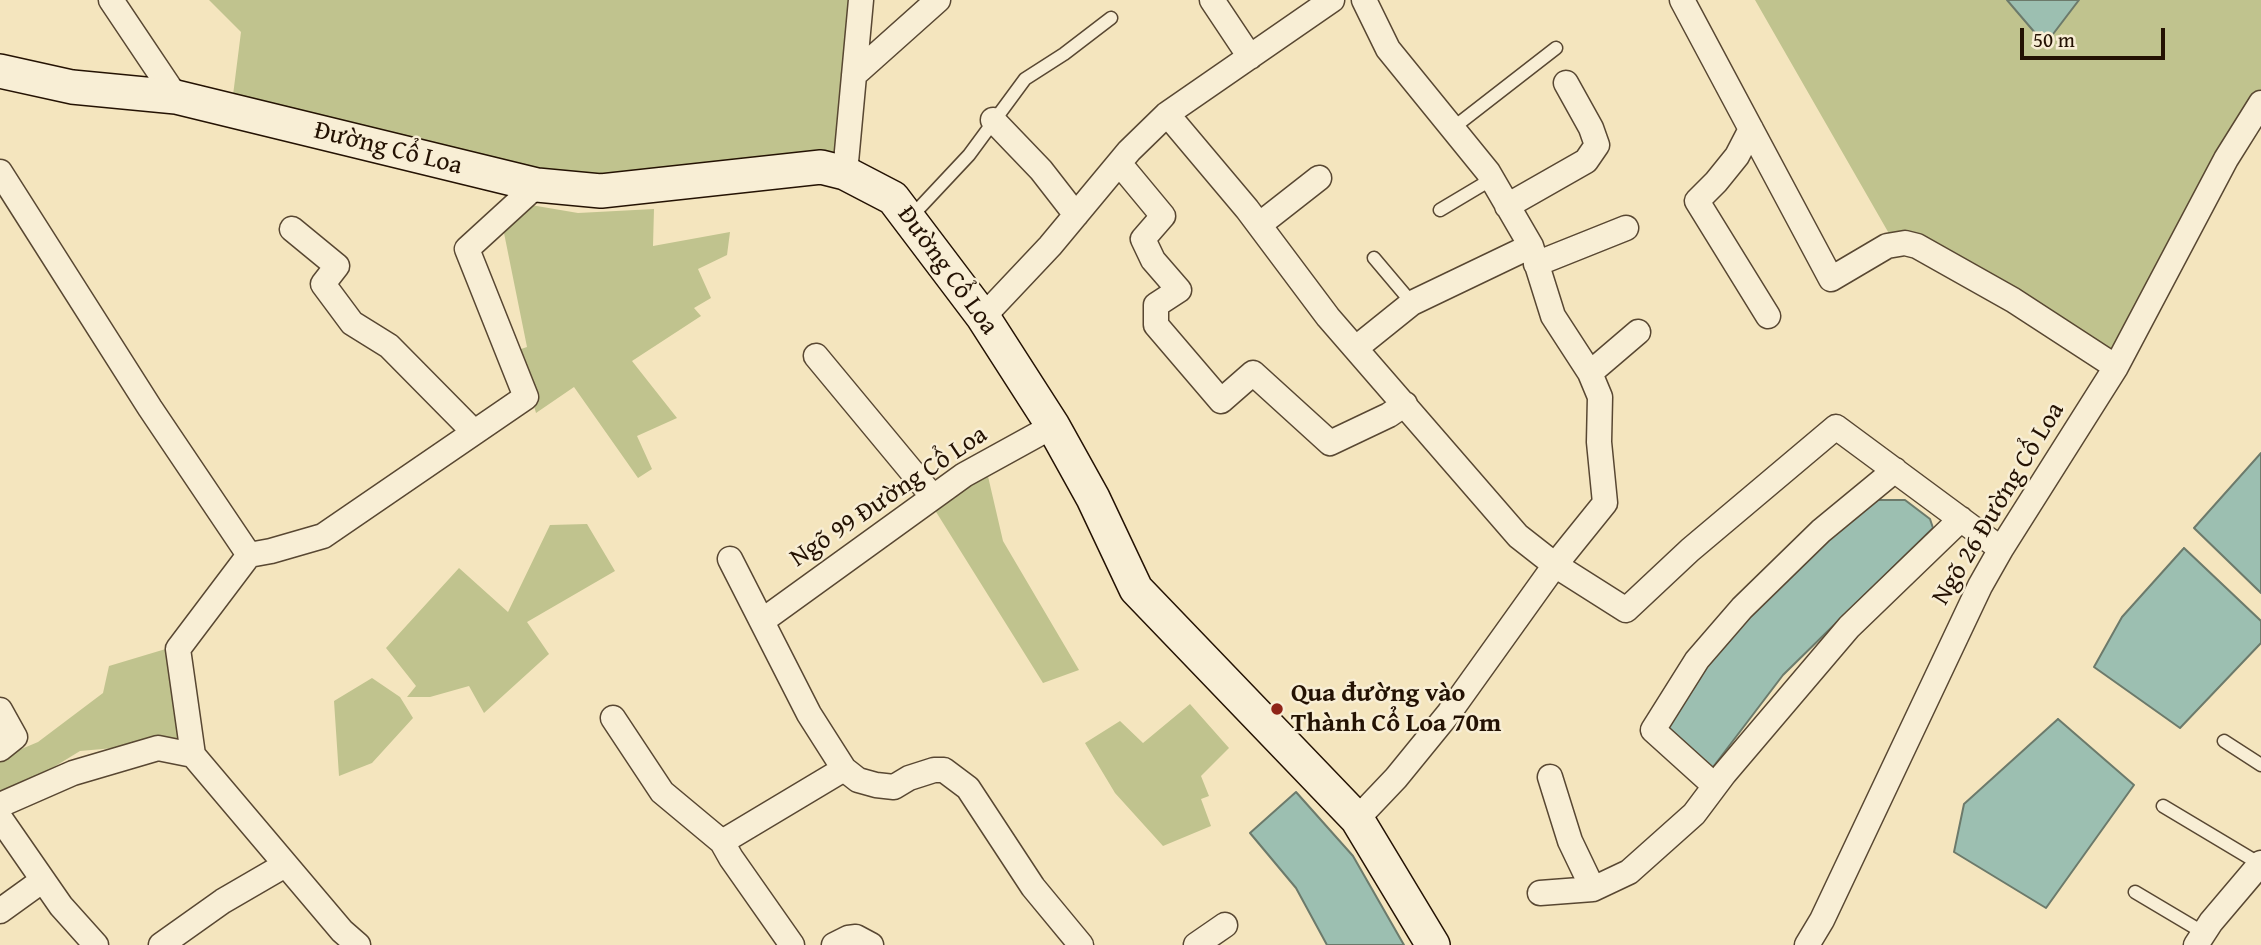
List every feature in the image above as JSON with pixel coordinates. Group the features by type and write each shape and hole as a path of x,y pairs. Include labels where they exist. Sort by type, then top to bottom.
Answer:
{"street":[{"path":"111,0 176,97"},
{"path":"845,173 861,0"},
{"path":"854,75 938,0"},
{"path":"1212,0 1250,57"},
{"path":"1357,819 1396,778 1449,713 1555,565 1605,503 1599,442 1601,408 1596,384 1553,316 1533,255 1492,179 1388,49 1364,0"},
{"path":"1682,0 1831,279 1887,246 1905,243 1917,246 2013,300 2116,367"},
{"path":"983,317 1050,246 1119,163 1167,114 1330,1"},
{"name":"Đường Cổ Loa","path":"0,71 72,87 176,97 537,186 601,191 821,167 845,173 893,198 983,317 1053,426 1098,509 1136,589 1357,819 1433,945"},
{"path":"1507,205 1586,161 1597,145 1591,128 1566,83"},
{"name":"Ngõ 26 Đường Cổ Loa","path":"1807,945 1822,920 1937,674 2001,549 2116,367 2226,159 2261,103"},
{"path":"1167,114 1259,226 1328,317 1518,537 1555,565 1626,610 1690,550 1836,427 2001,549"},
{"path":"993,120 1041,170 1076,215"},
{"path":"1751,129 1737,156 1697,201 1768,316"},
{"path":"1119,163 1163,216 1143,239 1153,260 1180,290 1156,305 1156,325 1221,401 1253,373 1330,443 1389,415 1405,404"},
{"path":"0,172 150,408 249,555"},
{"path":"1259,226 1319,178"},
{"path":"358,945 342,931 192,755 178,649 249,555 323,536 526,397 467,249 537,186"},
{"path":"1356,348 1412,303 1533,255 1626,228"},
{"path":"292,229 337,266 323,284 352,323 389,346 474,432"},
{"path":"1590,373 1638,331"},
{"path":"816,356 933,497"},
{"name":"Ngõ 99 Đường Cổ Loa","path":"762,621 964,475 1053,426"},
{"path":"1715,786 1653,730 1697,660 1742,608 1821,531 1895,470"},
{"path":"1540,893 1593,889 1629,872 1694,814 1849,627 1961,519"},
{"path":"730,559 809,714 844,769 858,780 894,787 909,778 934,770 944,770 973,794 1033,887 1081,945"},
{"path":"0,710 15,737 0,749"},
{"path":"613,718 662,792 722,842 792,945"},
{"path":"0,805 73,773 158,748 192,755"},
{"path":"722,842 844,769"},
{"path":"1550,777 1570,841 1593,889"},
{"path":"0,818 61,906 96,945"},
{"path":"2200,939 2260,863"},
{"path":"173,942 223,901 285,865"},
{"path":"0,911 43,880"},
{"path":"1196,945 1225,925"},
{"path":"834,945 856,937 871,945"}],"lane":[{"path":"909,219 969,155 1025,79 1064,54 1111,18"},
{"path":"1453,128 1556,48"},
{"path":"1440,209 1492,179"},
{"path":"1374,258 1412,303"},
{"path":"2224,741 2261,765"},
{"path":"2163,806 2260,863"},
{"path":"2135,892 2200,939"}],"green space":[{"path":"209,0 861,0 845,173 601,191 231,111 241,32"},
{"path":"1755,0 2261,0 2261,107 2116,367 1895,244"},
{"path":"525,204 578,213 654,209 653,246 730,232 727,255 698,269 711,298 694,308 701,316 632,361 677,418 637,436 652,469 638,478 574,387 536,413 518,350 527,347 504,233"},
{"path":"987,472 1003,541 1079,670 1043,683 933,507"},
{"path":"587,524 615,571 527,622 549,654 484,713 469,686 430,697 407,697 416,686 386,648 459,568 508,612 550,525"},
{"path":"169,648 182,742 80,751 0,800 0,758 38,742 103,693 109,666"},
{"path":"372,678 400,697 413,718 372,763 339,776 334,701"},
{"path":"1190,704 1229,748 1201,776 1209,796 1201,799 1211,826 1163,846 1115,793 1085,743 1120,721 1143,743"}],"shaded area":[{"path":"2007,0 2079,0 2047,42 2042,41"},
{"path":"2261,453 2261,593 2194,528"},
{"path":"1871,500 1905,500 1930,519 1933,528 1783,675 1707,775 1661,730 1752,604"},
{"path":"2184,548 2261,621 2261,643 2180,728 2094,667 2122,617"},
{"path":"2058,719 2134,785 2046,908 1954,852 1964,804"},
{"path":"1296,792 1353,856 1404,945 1327,945 1296,888 1250,833"}],"place":[{"name":"Qua đường vào Thành Cổ Loa 70m","path":"1277,709"}]}
